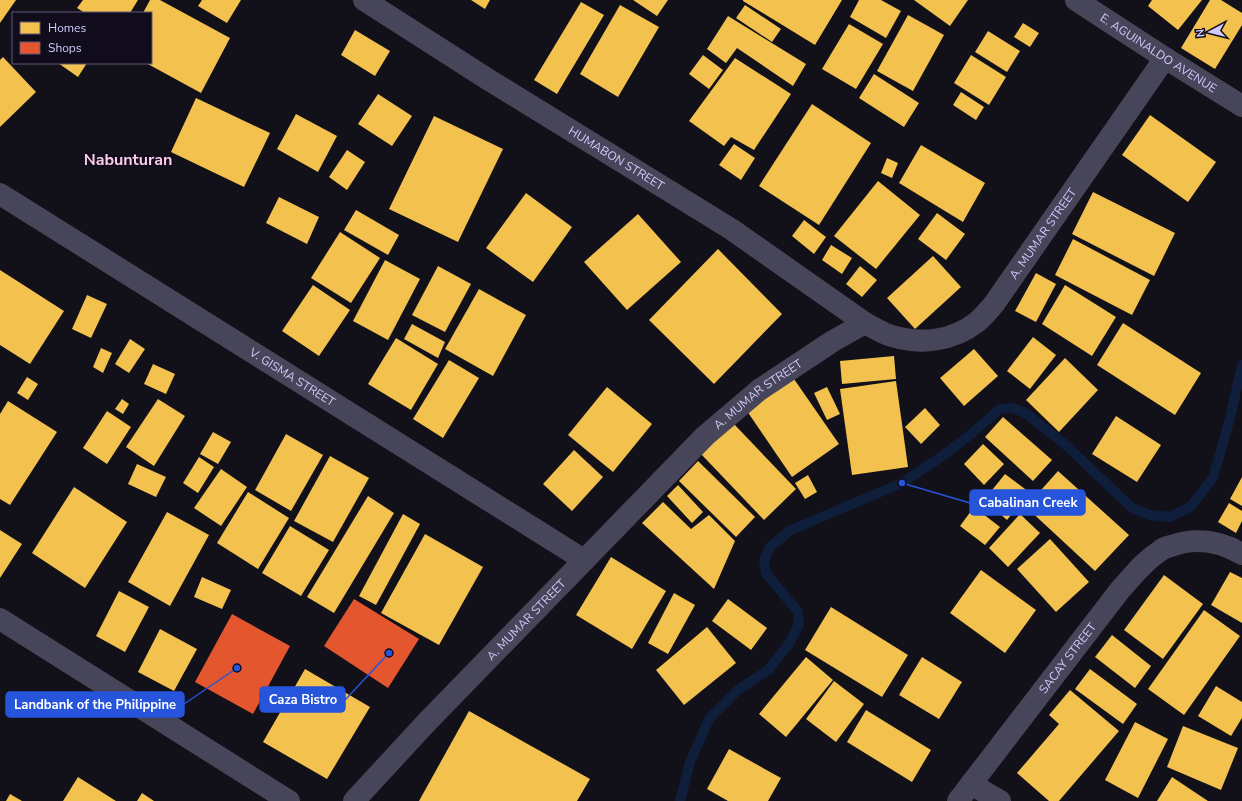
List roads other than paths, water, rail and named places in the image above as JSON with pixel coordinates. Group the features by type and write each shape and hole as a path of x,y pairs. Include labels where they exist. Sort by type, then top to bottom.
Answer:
{"street":[{"name":"HUMABON STREET","path":"364,0 489,80 731,230 865,323"},
{"name":"E. AGUINALDO AVENUE","path":"1076,0 1242,106"},
{"name":"A. MUMAR STREET","path":"354,801 426,723 706,436 759,390 833,341 865,323 891,336 913,341 936,340 959,334 978,321 994,304 1165,58"},
{"name":"V. GISMA STREET","path":"0,194 584,560"},
{"name":"SACAY STREET","path":"958,801 1120,590 1143,564 1161,550 1179,543 1196,541 1215,543 1232,548 1242,554"},
{"path":"0,619 289,801"},
{"path":"971,784 1000,801"}],"waterway":[{"path":"680,801 690,762 709,719 738,690 768,670 789,644 799,624 798,612 766,573 764,561 770,547 791,530 902,483 938,459 971,434 1000,409 1011,408 1024,412 1068,447 1132,508 1150,515 1170,517 1190,507 1213,478 1230,418 1242,365"}],"place":[{"name":"Cabalinan Creek","path":"902,483"},
{"name":"Caza Bistro","path":"389,653"},
{"name":"Landbank of the Philippine","path":"237,668"}],"district":[{"name":"Nabunturan","path":"128,159"}]}
